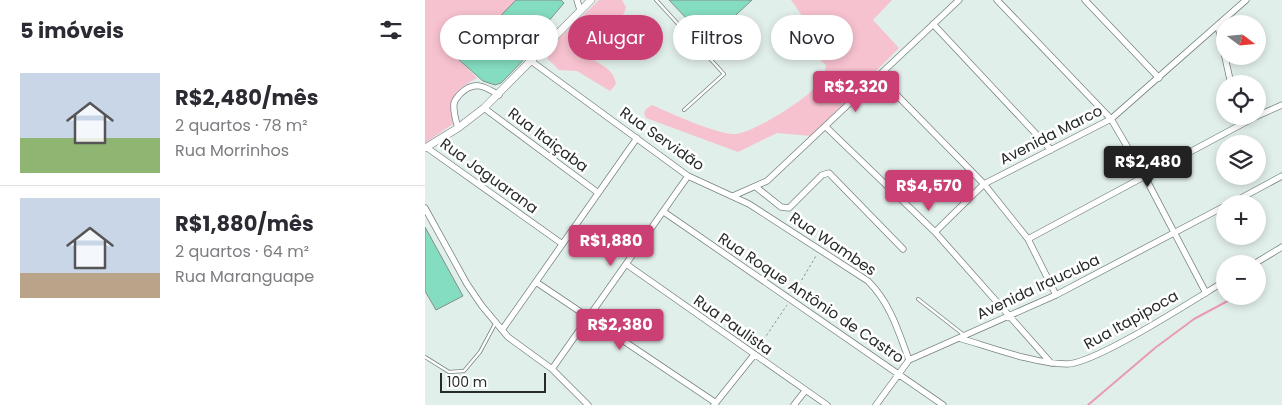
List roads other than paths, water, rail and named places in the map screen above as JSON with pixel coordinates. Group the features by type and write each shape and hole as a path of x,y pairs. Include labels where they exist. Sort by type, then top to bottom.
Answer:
{"street":[{"path":"577,0 580,10"},
{"path":"426,147 458,128 484,108 591,0"},
{"path":"733,196 767,181 827,127 959,0"},
{"path":"997,0 1111,119 1145,177 1206,293"},
{"path":"1085,0 1159,78"},
{"name":"Avenida Marco","path":"1230,15 1246,0"},
{"path":"933,24 1051,150"},
{"name":"Avenida Marco","path":"935,232 984,184 1111,119 1216,28"},
{"name":"Rua Servidão","path":"531,61 688,176 733,196"},
{"path":"879,77 984,184 1029,239 1056,295"},
{"path":"458,128 453,106 455,100 464,90 475,84 480,84 499,94"},
{"path":"1266,112 1282,105"},
{"name":"Rua Itaiçaba","path":"484,108 597,192"},
{"path":"1029,239 1238,125"},
{"path":"827,127 935,232 1051,362"},
{"path":"502,330 561,243 637,138"},
{"name":"Rua Jaguarana","path":"426,147 561,243"},
{"path":"757,187 781,207 789,208 822,175 829,173 903,249"},
{"path":"552,370 688,176"},
{"path":"1247,195 1282,176"},
{"name":"Rua Wambes","path":"733,196 868,280 881,294 890,309 909,360"},
{"name":"Avenida Iraucuba","path":"876,405 909,360 1056,295 1216,211"},
{"path":"426,212 467,284 496,323 513,342 552,370 588,405"},
{"name":"Rua Roque Antônio de Castro","path":"664,212 943,405"},
{"path":"1266,257 1282,247"},
{"name":"Rua Paulista","path":"626,264 753,355 827,405"},
{"path":"535,282 715,404 753,355"},
{"name":"Rua Itapipoca","path":"958,338 1051,362 1069,364 1085,360 1216,287"},
{"path":"794,405 805,391"}],"lane":[{"path":"656,0 724,74 684,110"},
{"path":"918,299 965,335"},
{"path":"425,357 449,372 464,371 481,352 496,323"}],"waterway":[{"path":"1088,405 1155,348 1194,319 1220,305"}]}
